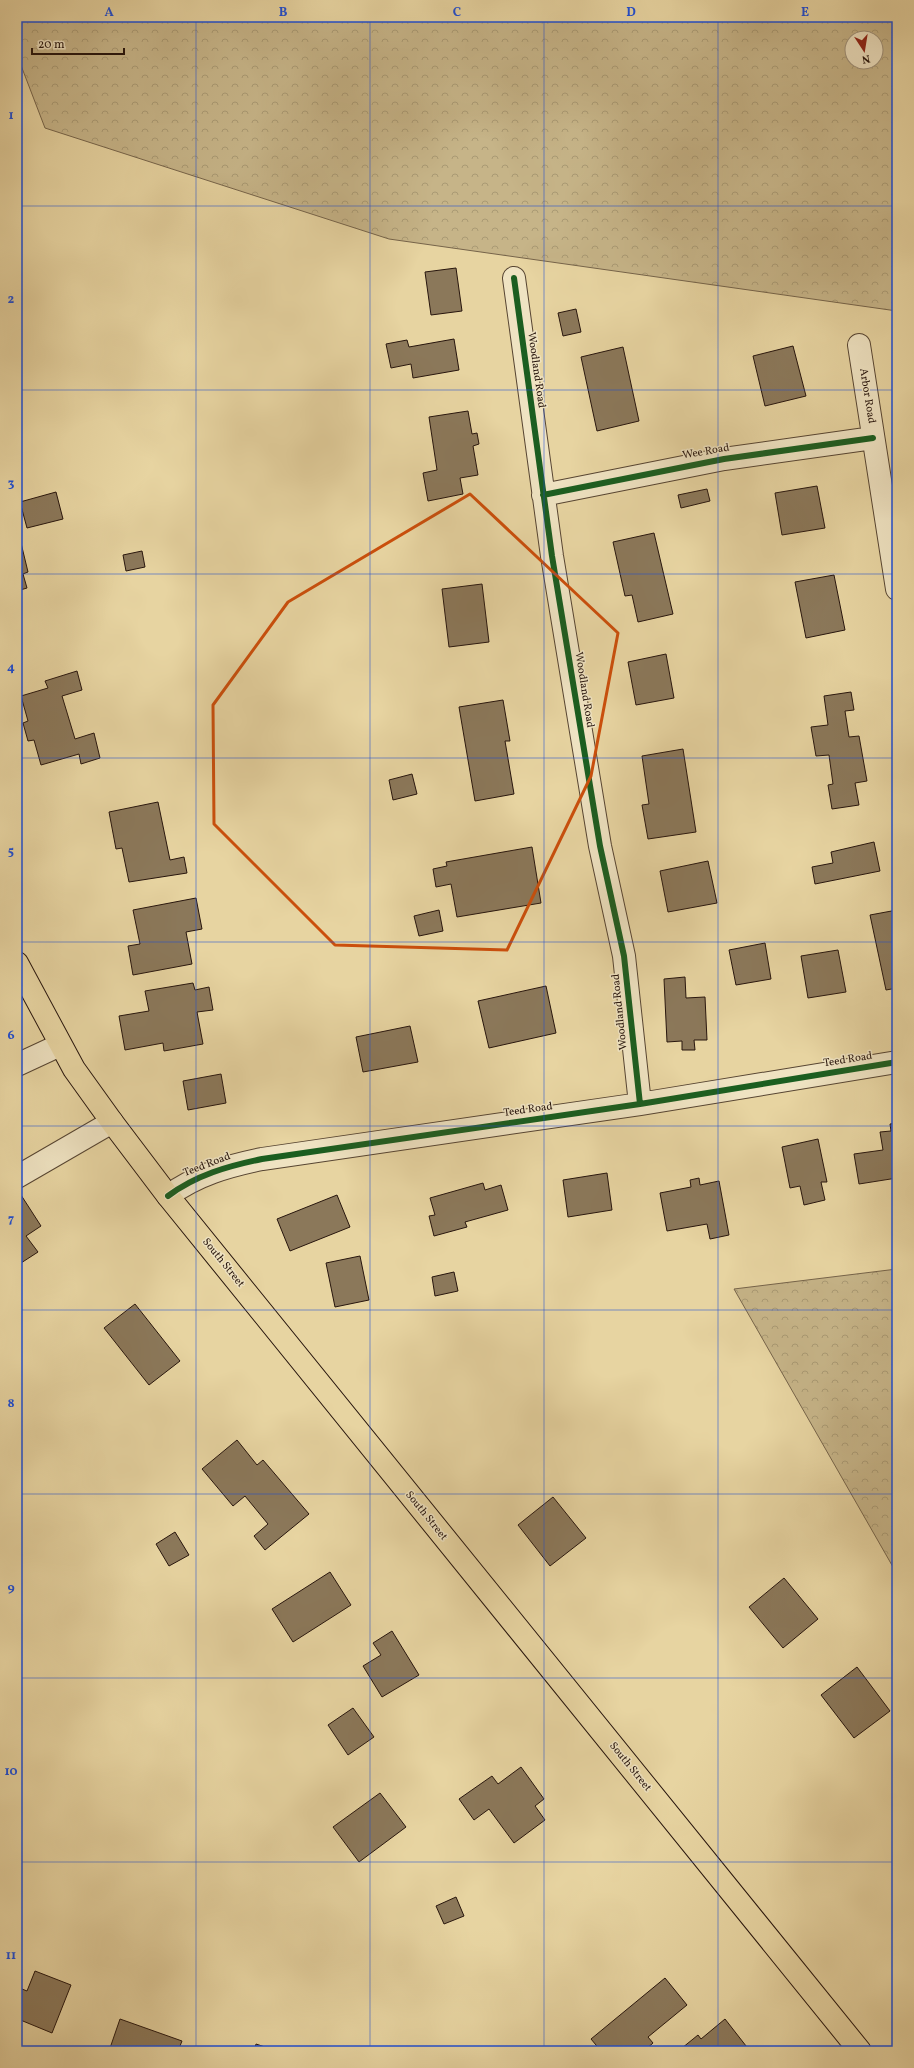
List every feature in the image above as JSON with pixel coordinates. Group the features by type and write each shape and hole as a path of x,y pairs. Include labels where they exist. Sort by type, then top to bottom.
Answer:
{"main road":[{"name":"South Street","path":"17,963 60,1045 112,1122 168,1196 860,2051"}],"street":[{"name":"Woodland Road","path":"514,278 543,495 600,846 624,956 640,1104"},
{"name":"Arbor Road","path":"859,345 897,589"},
{"name":"Wee Road","path":"543,495 724,459 873,438"},
{"path":"17,1065 60,1045"},
{"name":"Teed Road","path":"168,1196 192,1180 225,1168 262,1159 640,1104 897,1062"},
{"path":"17,1177 112,1122"}],"highlighted area":[{"path":"470,494 618,633 591,776 507,950 335,945 214,824 213,705 288,602"}],"green space":[{"path":"17,17 897,17 897,311 389,239 45,128 17,55"},
{"path":"897,1269 897,1574 734,1289"}],"building":[{"path":"456,268 462,311 431,315 425,272"},
{"path":"576,309 581,332 563,336 558,313"},
{"path":"454,339 459,370 413,378 411,364 391,368 386,344 407,340 409,347"},
{"path":"793,346 806,396 765,406 753,356"},
{"path":"623,347 639,421 597,431 581,357"},
{"path":"468,411 472,434 477,433 479,444 473,446 478,475 460,478 463,494 428,501 423,473 437,470 429,417"},
{"path":"817,486 825,528 782,535 775,493"},
{"path":"707,489 710,501 681,508 678,495"},
{"path":"56,492 63,519 27,528 20,502"},
{"path":"654,533 673,614 638,622 632,595 625,596 613,542"},
{"path":"21,543 28,572 23,574 27,588 17,591 17,544"},
{"path":"142,551 145,567 126,571 123,555"},
{"path":"834,575 845,630 806,638 795,582"},
{"path":"482,584 489,642 449,647 442,589"},
{"path":"666,654 674,698 636,705 628,662"},
{"path":"77,671 82,690 62,696 75,739 94,733 100,758 81,764 79,754 41,765 34,740 28,741 23,723 28,721 21,696 48,688 45,681"},
{"path":"851,692 854,710 845,711 849,737 859,736 867,781 855,783 859,805 832,809 828,785 833,784 829,755 816,756 811,727 828,725 824,696"},
{"path":"503,700 510,741 505,741 514,794 475,801 459,707"},
{"path":"683,749 696,832 648,839 642,805 649,804 642,756"},
{"path":"412,774 417,794 393,800 389,780"},
{"path":"158,802 170,860 184,857 187,873 129,882 122,848 116,849 109,812"},
{"path":"874,842 880,871 815,884 812,867 833,863 831,852"},
{"path":"532,847 541,903 457,917 451,884 436,887 433,869 447,866 446,862"},
{"path":"708,861 717,903 668,912 660,871"},
{"path":"196,898 202,929 186,932 192,964 133,975 128,946 140,944 133,910"},
{"path":"439,910 443,931 419,936 414,916"},
{"path":"897,910 897,988 886,990 870,915"},
{"path":"765,943 771,979 736,985 729,950"},
{"path":"838,950 846,992 808,998 801,956"},
{"path":"685,977 686,998 705,997 707,1040 694,1040 695,1050 682,1050 682,1041 667,1042 664,979"},
{"path":"193,983 195,990 209,987 213,1010 197,1012 203,1044 164,1051 163,1043 125,1050 119,1016 149,1011 145,991"},
{"path":"546,986 556,1033 489,1048 478,1001"},
{"path":"410,1026 418,1062 363,1072 356,1037"},
{"path":"221,1074 226,1103 188,1110 183,1081"},
{"path":"897,1123 897,1178 859,1184 854,1154 883,1150 880,1132 891,1131 890,1124"},
{"path":"818,1139 827,1182 821,1182 825,1200 804,1205 800,1186 790,1188 782,1147"},
{"path":"607,1173 612,1210 568,1217 563,1180"},
{"path":"699,1178 700,1185 719,1181 729,1235 710,1239 707,1224 667,1231 660,1193 691,1187 690,1180"},
{"path":"483,1183 485,1190 501,1185 508,1210 465,1222 467,1227 434,1236 429,1216 435,1215 430,1198"},
{"path":"21,1195 41,1226 26,1236 38,1252 21,1263 17,1257 17,1198"},
{"path":"337,1195 350,1227 290,1251 277,1219"},
{"path":"360,1256 369,1300 335,1307 326,1263"},
{"path":"454,1272 458,1291 435,1296 432,1277"},
{"path":"135,1304 180,1361 149,1385 104,1328"},
{"path":"237,1440 257,1465 263,1460 309,1514 265,1550 254,1536 268,1524 245,1496 233,1506 202,1469"},
{"path":"553,1497 586,1538 550,1566 518,1525"},
{"path":"175,1532 189,1555 169,1566 156,1544"},
{"path":"330,1572 351,1605 293,1642 272,1609"},
{"path":"784,1578 818,1619 783,1648 749,1607"},
{"path":"392,1631 419,1675 382,1697 363,1666 381,1655 373,1643"},
{"path":"857,1667 890,1711 854,1738 821,1695"},
{"path":"353,1708 374,1737 348,1755 328,1725"},
{"path":"521,1767 544,1799 535,1806 545,1820 514,1843 489,1809 474,1820 459,1799 492,1776 498,1784"},
{"path":"380,1793 406,1827 359,1862 333,1827"},
{"path":"456,1897 464,1916 444,1924 436,1906"},
{"path":"35,1971 71,1985 52,2033 18,2019 17,2021 17,1987 27,1991"},
{"path":"665,1978 687,2005 648,2037 653,2043 644,2051 601,2051 591,2039"},
{"path":"120,2019 182,2041 178,2051 109,2051"},
{"path":"725,2019 750,2051 684,2051 682,2048 698,2035 701,2039"},
{"path":"256,2044 277,2051 254,2051"}],"cycle path":[{"path":"514,278 552,556 600,846 624,956 640,1104"},
{"path":"543,495 724,459 873,438"},
{"path":"168,1196 190,1182 213,1172 262,1159 640,1104 897,1062"}]}
